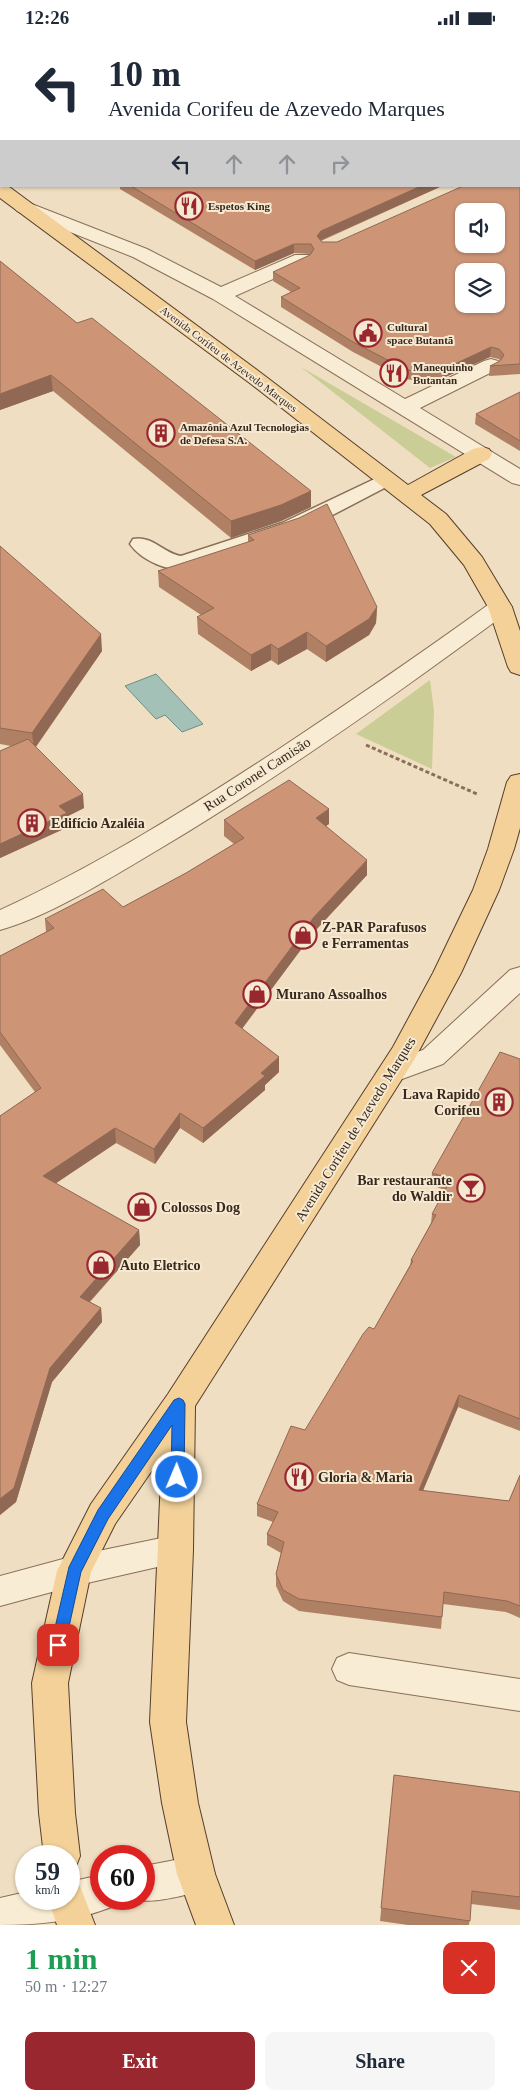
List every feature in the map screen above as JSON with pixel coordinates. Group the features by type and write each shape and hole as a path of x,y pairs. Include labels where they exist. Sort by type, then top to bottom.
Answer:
{"main road":[{"name":"Avenida Corifeu de Azevedo Marques","path":"0,189 266,385 438,519 474,562 500,607 520,667"},
{"path":"405,495 481,455"},
{"name":"Avenida Corifeu de Azevedo Marques","path":"61,1845 57,1813 50,1683 74,1571 103,1514 179,1404 394,1071 447,973 486,890 520,782"},
{"path":"179,1404 176,1550 168,1722 180,1803 196,1874 215,1925"}],"street":[{"name":"Avenida Corifeu de Azevedo Marques","path":"24,207 140,253 220,295 520,477"},
{"path":"220,295 302,259"},
{"path":"404,407 491,365"},
{"name":"Rua Coronel Camisão","path":"0,921 55,897 158,839 424,663 500,607"},
{"path":"394,1071 433,1057 520,977"},
{"path":"0,1591 74,1571 176,1550"},
{"path":"349,1669 520,1695"},
{"path":"155,1882 196,1874"},
{"path":"0,1916 38,1910"}],"lane":[{"path":"141,544 165,560 182,563 290,528 386,480"}],"path":[{"path":"326,728 513,809"}],"green space":[{"path":"301,367 456,457 430,468"},
{"path":"430,680 434,711 432,769 356,734"}],"water":[{"path":"156,674 203,724 182,732 165,715 156,719 125,686"}],"building":[{"path":"133,187 419,187 321,231 317,236 322,242 337,242 461,187 520,187 520,364 490,366 500,361 504,355 499,349 491,347 444,369 413,371 405,369 353,342 281,297 300,288 273,272 310,255 314,249 311,244 294,244 255,261"},
{"path":"0,261 77,323 92,318 311,491 281,505 231,521 51,375 0,394"},
{"path":"520,392 520,441 476,414"},
{"path":"327,504 377,607 369,619 326,646 307,632 278,649 271,644 251,655 197,617 214,608 158,571 254,540 248,535 299,518"},
{"path":"0,546 101,634 32,733 0,728"},
{"path":"28,739 83,794 59,806 67,813 0,844 0,751"},
{"path":"289,780 329,809 316,818 367,860 314,917 235,1023 279,1057 261,1073 265,1076 203,1128 180,1113 154,1149 115,1128 43,1176 139,1230 80,1297 101,1308 50,1368 14,1488 0,1499 0,1116 41,1088 0,1032 0,956 54,928 45,919 103,889 123,907 186,873 244,838 224,820"},
{"path":"500,1052 520,1059 520,1419 459,1395 419,1490 509,1501 520,1475 520,1606 507,1601 444,1592 442,1617 299,1599 283,1590 276,1574 284,1542 267,1534 278,1512 257,1504 291,1426 305,1430 363,1334 369,1327 374,1329 413,1261 411,1260 436,1215 432,1214 451,1179 432,1173"},
{"path":"394,1775 520,1792 520,1897 472,1891 470,1921 381,1908"}],"place":[{"name":"Espetos King","path":"189,206"},
{"name":"Cultural space Butantã","path":"368,333"},
{"name":"Manequinho Butantan","path":"394,373"},
{"name":"Amazônia Azul Tecnologias de Defesa S.A.","path":"161,433"},
{"name":"Edifício Azaléia","path":"32,823"},
{"name":"Z-PAR Parafusos e Ferramentas","path":"303,935"},
{"name":"Murano Assoalhos","path":"257,994"},
{"name":"Lava Rapido Corifeu","path":"499,1102"},
{"name":"Bar restaurante do Waldir","path":"471,1188"},
{"name":"Colossos Dog","path":"142,1207"},
{"name":"Auto Eletrico","path":"101,1265"},
{"name":"Gloria & Maria","path":"299,1477"}],"route":[{"path":"58,1645 74,1571 103,1514 179,1404 177,1477"}]}
